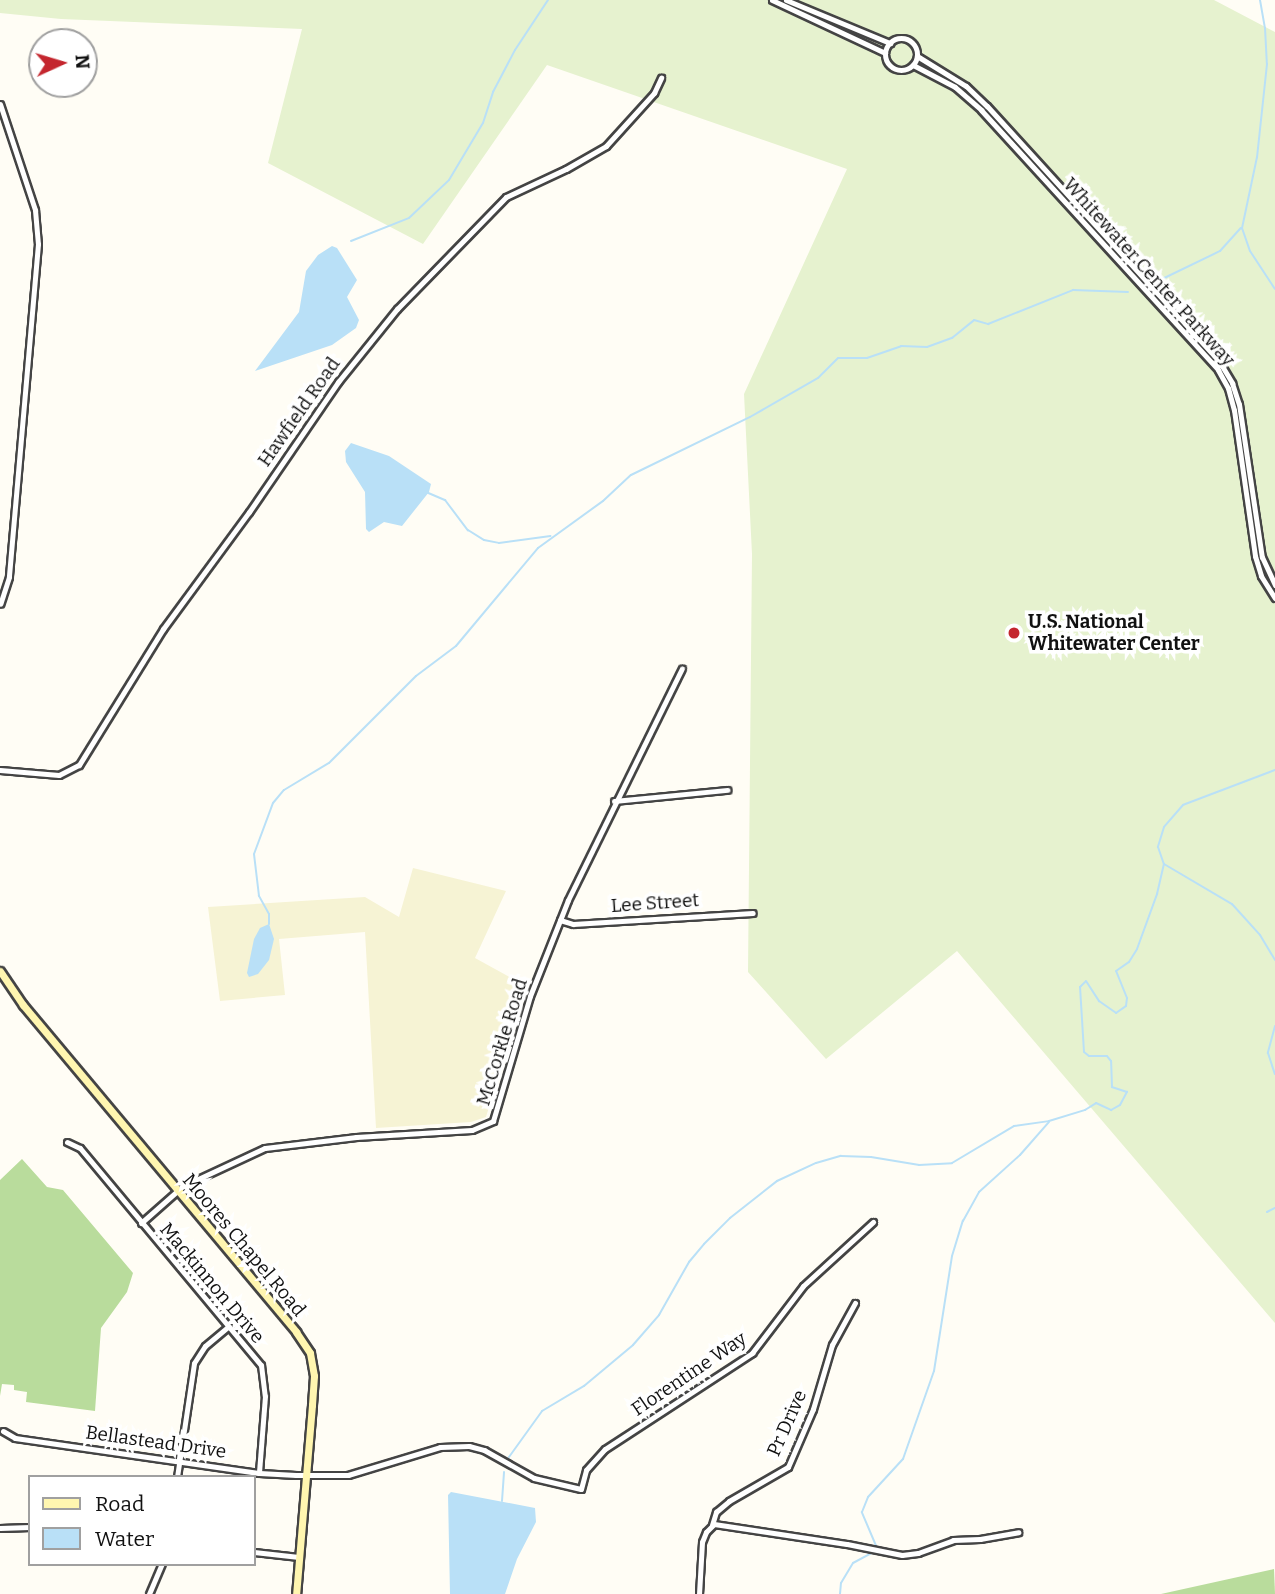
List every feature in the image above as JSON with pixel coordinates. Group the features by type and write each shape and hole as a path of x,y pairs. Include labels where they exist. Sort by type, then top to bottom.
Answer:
{"main road":[{"name":"Moores Chapel Road","path":"0,971 23,1004 296,1332 310,1353 314,1376 296,1594"}],"street":[{"path":"772,0 885,53"},
{"path":"786,0 890,43"},
{"path":"898,39 908,40 915,46 917,56 913,65 905,69 895,69 888,62 885,53 890,43 898,39"},
{"name":"Whitewater Center Parkway","path":"917,56 966,86 987,106 1219,361 1232,383 1239,404 1262,557 1275,585"},
{"name":"Whitewater Center Parkway","path":"913,65 926,69 955,87 981,110 1218,370 1228,388 1234,410 1255,556 1261,576 1275,598"},
{"name":"Hawfield Road","path":"0,771 59,775 79,765 163,629 249,512 338,382 397,309 506,197 566,169 606,146 654,93 661,78"},
{"path":"0,104 35,210 38,244 9,577 0,604"},
{"name":"McCorkle Road","path":"141,1223 178,1190 250,1153 276,1146 472,1130 490,1124 499,1110 519,1029 560,920 614,801 682,668"},
{"path":"614,801 727,790"},
{"name":"Lee Street","path":"560,920 573,924 753,913"},
{"name":"Mackinnon Drive","path":"67,1142 80,1148 229,1326 264,1373 259,1473"},
{"name":"Florentine Way","path":"580,1489 586,1470 605,1449 752,1353 803,1286 873,1222"},
{"name":"Pr Drive","path":"712,1525 716,1512 729,1502 788,1468 813,1409 832,1345 855,1303"},
{"path":"177,1475 194,1363 205,1346 229,1326"},
{"name":"Bellastead Drive","path":"3,1431 15,1438 259,1473 332,1476 363,1472 410,1455 454,1445 484,1450 534,1478 580,1489"},
{"path":"699,1594 702,1542 712,1525 726,1524 902,1555 918,1553 953,1540 980,1539 1018,1532"},
{"path":"0,1528 28,1527"},
{"path":"256,1552 299,1557"},
{"path":"149,1594 161,1566"}],"shaded area":[{"path":"413,868 506,891 475,958 517,981 527,981 486,1117 471,1122 376,1128 365,932 279,939 285,995 220,1001 208,907 365,897 399,917"}],"green space":[{"name":"U.S. National Whitewater Center","path":"0,0 1214,0 1275,32 1275,1323 957,951 826,1059 748,972 752,554 744,394 847,169 547,65 423,244 268,163 302,29 61,19 0,13"},
{"path":"22,1159 47,1187 63,1190 133,1273 127,1292 101,1328 95,1411 26,1402 27,1392 14,1390 14,1385 2,1384 0,1396 0,1180"},
{"path":"1274,1569 1275,1594 1161,1594"}],"water":[{"path":"332,246 337,248 357,280 347,297 359,320 356,328 332,345 255,371 299,312 306,271 318,255"},
{"path":"351,443 389,456 431,484 429,492 402,526 384,522 369,532 366,529 365,492 346,462 345,451"},
{"path":"269,924 274,939 269,960 258,974 249,977 247,973 254,939 260,928"},
{"path":"451,1492 535,1508 536,1522 517,1559 505,1594 450,1594 448,1495"}],"waterway":[{"path":"351,241 409,218 449,180 483,123 493,92 515,50 548,0"},
{"path":"1260,0 1267,64 1257,157 1242,228 1250,251 1275,289"},
{"path":"1158,281 1220,251 1241,228"},
{"path":"269,924 269,914 259,896 254,854 273,803 284,790 329,763 416,676 456,646 538,548 603,501 631,475 750,417 818,378 838,358 867,358 901,346 927,347 952,338 974,320 988,324 1073,290 1128,292"},
{"path":"426,492 445,500 468,530 484,540 499,543 551,536"},
{"path":"1275,770 1183,805 1164,827 1158,847 1164,864 1232,904 1260,935 1275,960"},
{"path":"509,1457 542,1411 584,1386 633,1345 659,1315 689,1262 704,1244 730,1218 777,1181 816,1163 841,1156 871,1157 919,1165 952,1163 1014,1126 1049,1121 1085,1110 1096,1103 1111,1110 1120,1105 1127,1092 1112,1087 1111,1061 1107,1056 1089,1056 1084,1052 1080,987 1086,981 1099,1001 1116,1013 1126,1006 1127,998 1116,971 1129,962 1137,949 1157,894 1164,864"},
{"path":"1275,1026 1268,1053 1275,1074"},
{"path":"877,1548 862,1512 868,1497 903,1459 934,1371 952,1256 963,1221 979,1192 1020,1155 1049,1122"},
{"path":"1267,1212 1275,1208"},
{"path":"502,1501 504,1472"},
{"path":"840,1594 841,1583 853,1563 874,1552"}],"place":[{"name":"U.S. National Whitewater Center","path":"1014,633"}]}
